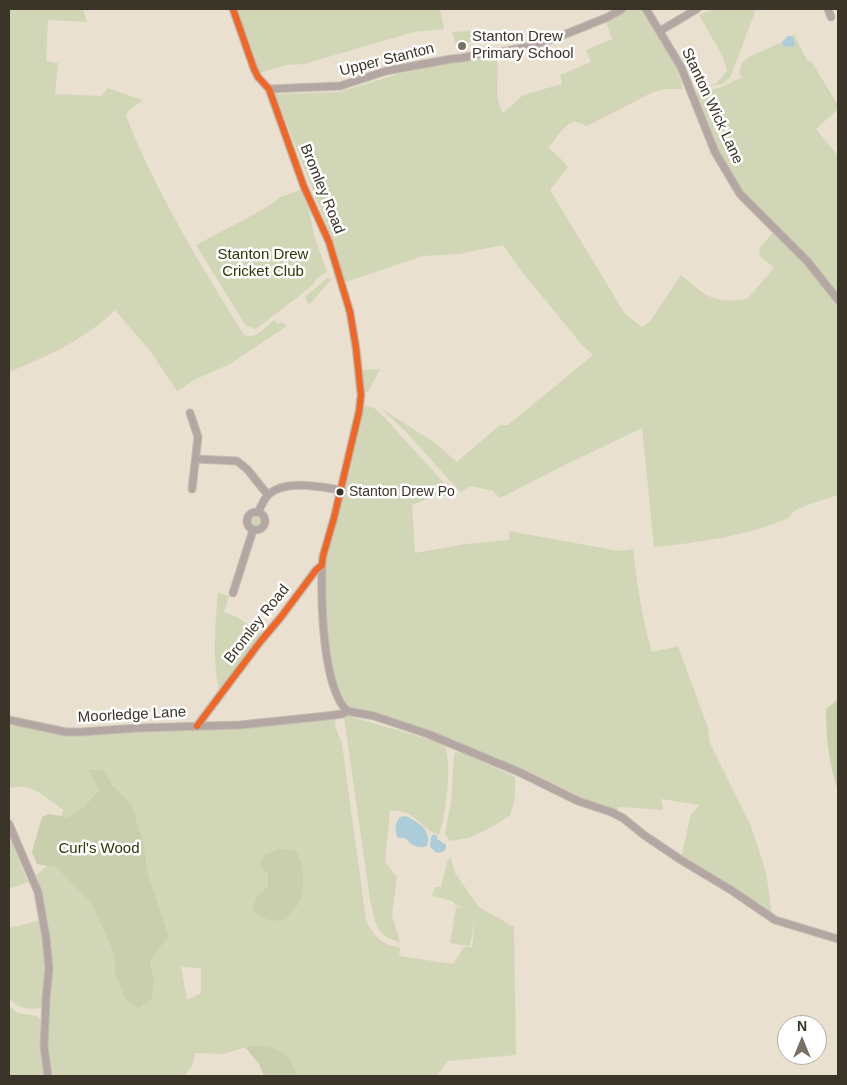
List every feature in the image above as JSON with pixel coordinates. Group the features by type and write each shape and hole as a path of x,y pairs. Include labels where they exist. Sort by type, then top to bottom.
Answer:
{"street":[{"name":"Bromley Road","path":"233,9 254,69 258,77 269,89 304,184 329,242 353,328 361,401 322,565 325,647 336,689 343,707 347,711"},
{"name":"Upper Stanton","path":"269,89 340,86 386,71 488,52 501,52 522,48 576,30 622,9"},
{"name":"Stanton Wick Lane","path":"646,9 681,67 715,152 740,194 808,262 838,300"},
{"path":"660,31 697,9"},
{"path":"828,9 831,17"},
{"path":"192,489 198,437 192,417 201,417"},
{"path":"196,459 237,461 248,469 268,495"},
{"path":"258,512 268,495 282,488 298,485 341,490"},
{"path":"258,512 264,516 265,524 260,530 253,530 248,526 248,518 252,513 258,512"},
{"path":"233,593 253,530"},
{"name":"Bromley Road","path":"197,726 260,642 281,618 316,570 322,565"},
{"path":"347,711 374,716 428,734 519,772 578,801 624,818 644,835 681,860 731,890 775,920 838,939"},
{"name":"Moorledge Lane","path":"9,720 66,732 230,725 342,714 347,711"},
{"path":"9,824 38,892 46,937 49,970 44,1047 48,1076"}],"green space":[{"path":"9,9 83,9 87,22 48,20 46,61 58,63 55,94 102,96 107,88 143,100 128,111 126,116 138,145 180,228 244,335 253,336 257,334 274,320 278,324 281,322 287,326 230,364 196,379 177,391 150,351 115,310 91,330 65,346 9,372"},
{"path":"236,9 440,9 444,29 414,32 304,64 287,65 260,73"},
{"path":"629,9 644,10 673,62 682,82 682,89 665,89 653,92 587,126 577,122 572,123 561,132 549,148 568,167 550,190 625,314 642,327 651,320 681,275 710,297 725,300 747,299 774,268 760,256 759,249 773,232 804,263 838,307 838,495 804,507 786,519 754,530 705,541 654,547 642,428 500,498 493,491 471,486 460,492 408,434 382,409 435,443 457,462 500,425 508,425 593,355 583,346 522,272 503,245 459,254 423,256 343,283 335,246 275,94 338,92 402,73 450,62 463,62 480,56 496,56 498,70 497,92 503,113 523,95 562,84 560,75 591,62 586,50 612,39 606,22"},
{"path":"714,9 756,9 730,78 722,84 706,87 717,83 727,70 722,55 699,15"},
{"path":"473,31 471,42 456,44 452,32"},
{"path":"794,35 808,62 811,61 838,105 838,109 816,129 838,156 838,296 740,191 717,152 693,91 719,88 736,80 743,76 739,75 741,64 749,57 782,42 783,46 795,43 792,36"},
{"name":"Stanton Drew Cricket Club","path":"301,190 309,210 314,235 327,272 256,329 246,326 196,245 262,210 281,197"},
{"path":"327,278 332,280 309,305 305,297"},
{"path":"380,369 368,392 362,393 360,370"},
{"path":"362,407 374,408 385,418 455,495 432,497 412,505 415,553 466,544 509,540 509,531 619,551 633,549 640,601 652,652 678,646 708,728 710,743 751,826 766,872 772,915 681,858 691,814 700,805 661,799 663,810 619,807 616,812 578,797 453,740 351,708 345,703 336,683 327,643 324,558 350,473"},
{"path":"256,514 261,516 263,521 261,526 256,528 251,526 249,521 251,516"},
{"path":"218,593 229,596 224,612 237,617 264,635 219,690 215,653"},
{"path":"838,699 838,791 832,771 826,709"},
{"path":"349,716 438,742 445,746 447,754 447,790 439,835 406,813 390,811 385,862 397,877 392,916 400,942 385,936 381,932 373,915 344,717"},
{"path":"336,717 335,726 342,743 366,921 380,939 400,948 399,956 453,964 464,947 472,947 475,919 470,946 450,943 456,907 464,908 457,906 452,901 432,896 435,887 441,887 448,859 451,859 455,873 479,907 514,927 516,1055 448,1061 437,1076 298,1076 293,1064 249,1046 224,1054 195,1053 192,1066 185,1076 51,1076 47,1044 51,938 36,875 47,866 57,868 90,902 115,957 115,973 154,981 150,961 169,936 148,873 144,846 132,804 113,786 102,770 101,791 96,793 84,807 67,817 61,816 63,810 39,792 26,787 11,788 9,786 9,725 68,735 234,727","holes":["181,967 201,968 201,993 187,1000"]},
{"path":"456,752 466,754 515,777 515,799 510,815 492,827 469,838 449,841 445,833 451,802 454,754"},
{"name":"Curl's Wood","path":"88,770 103,770 113,786 132,804 144,846 148,873 169,936 150,961 154,981 152,999 139,1008 127,1002 115,973 115,957 90,902 57,868 37,864 32,852 42,817 49,814 67,817 84,807 100,791"},
{"path":"9,832 26,879 30,881 9,889"},
{"path":"279,849 296,851 301,862 303,876 299,902 283,921 268,920 252,911 257,896 268,887 268,874 260,865 265,854"},
{"path":"41,920 47,958 43,1008 28,1009 20,1007 9,998 9,928"},
{"path":"9,1006 18,1013 37,1016 40,1019 41,1058 44,1076 9,1076"},
{"path":"245,1047 267,1047 280,1051 290,1060 298,1076 264,1076 259,1064"}],"water":[{"path":"788,36 792,36 795,43 794,47 783,46 782,42"},
{"path":"406,816 426,831 428,835 427,846 417,847 405,838 398,838 397,822 400,817"},
{"path":"434,834 438,837 437,839 446,845 446,849 442,852 437,853 430,847 431,837"}],"transit line":[{"path":"197,726 260,642 316,570 322,565 359,412 361,395 350,312 329,242 304,187 269,89 258,77 254,69 233,9"}],"place":[{"name":"Stanton Drew Primary School","path":"462,46"},
{"name":"Stanton Drew Po","path":"340,492"}]}
